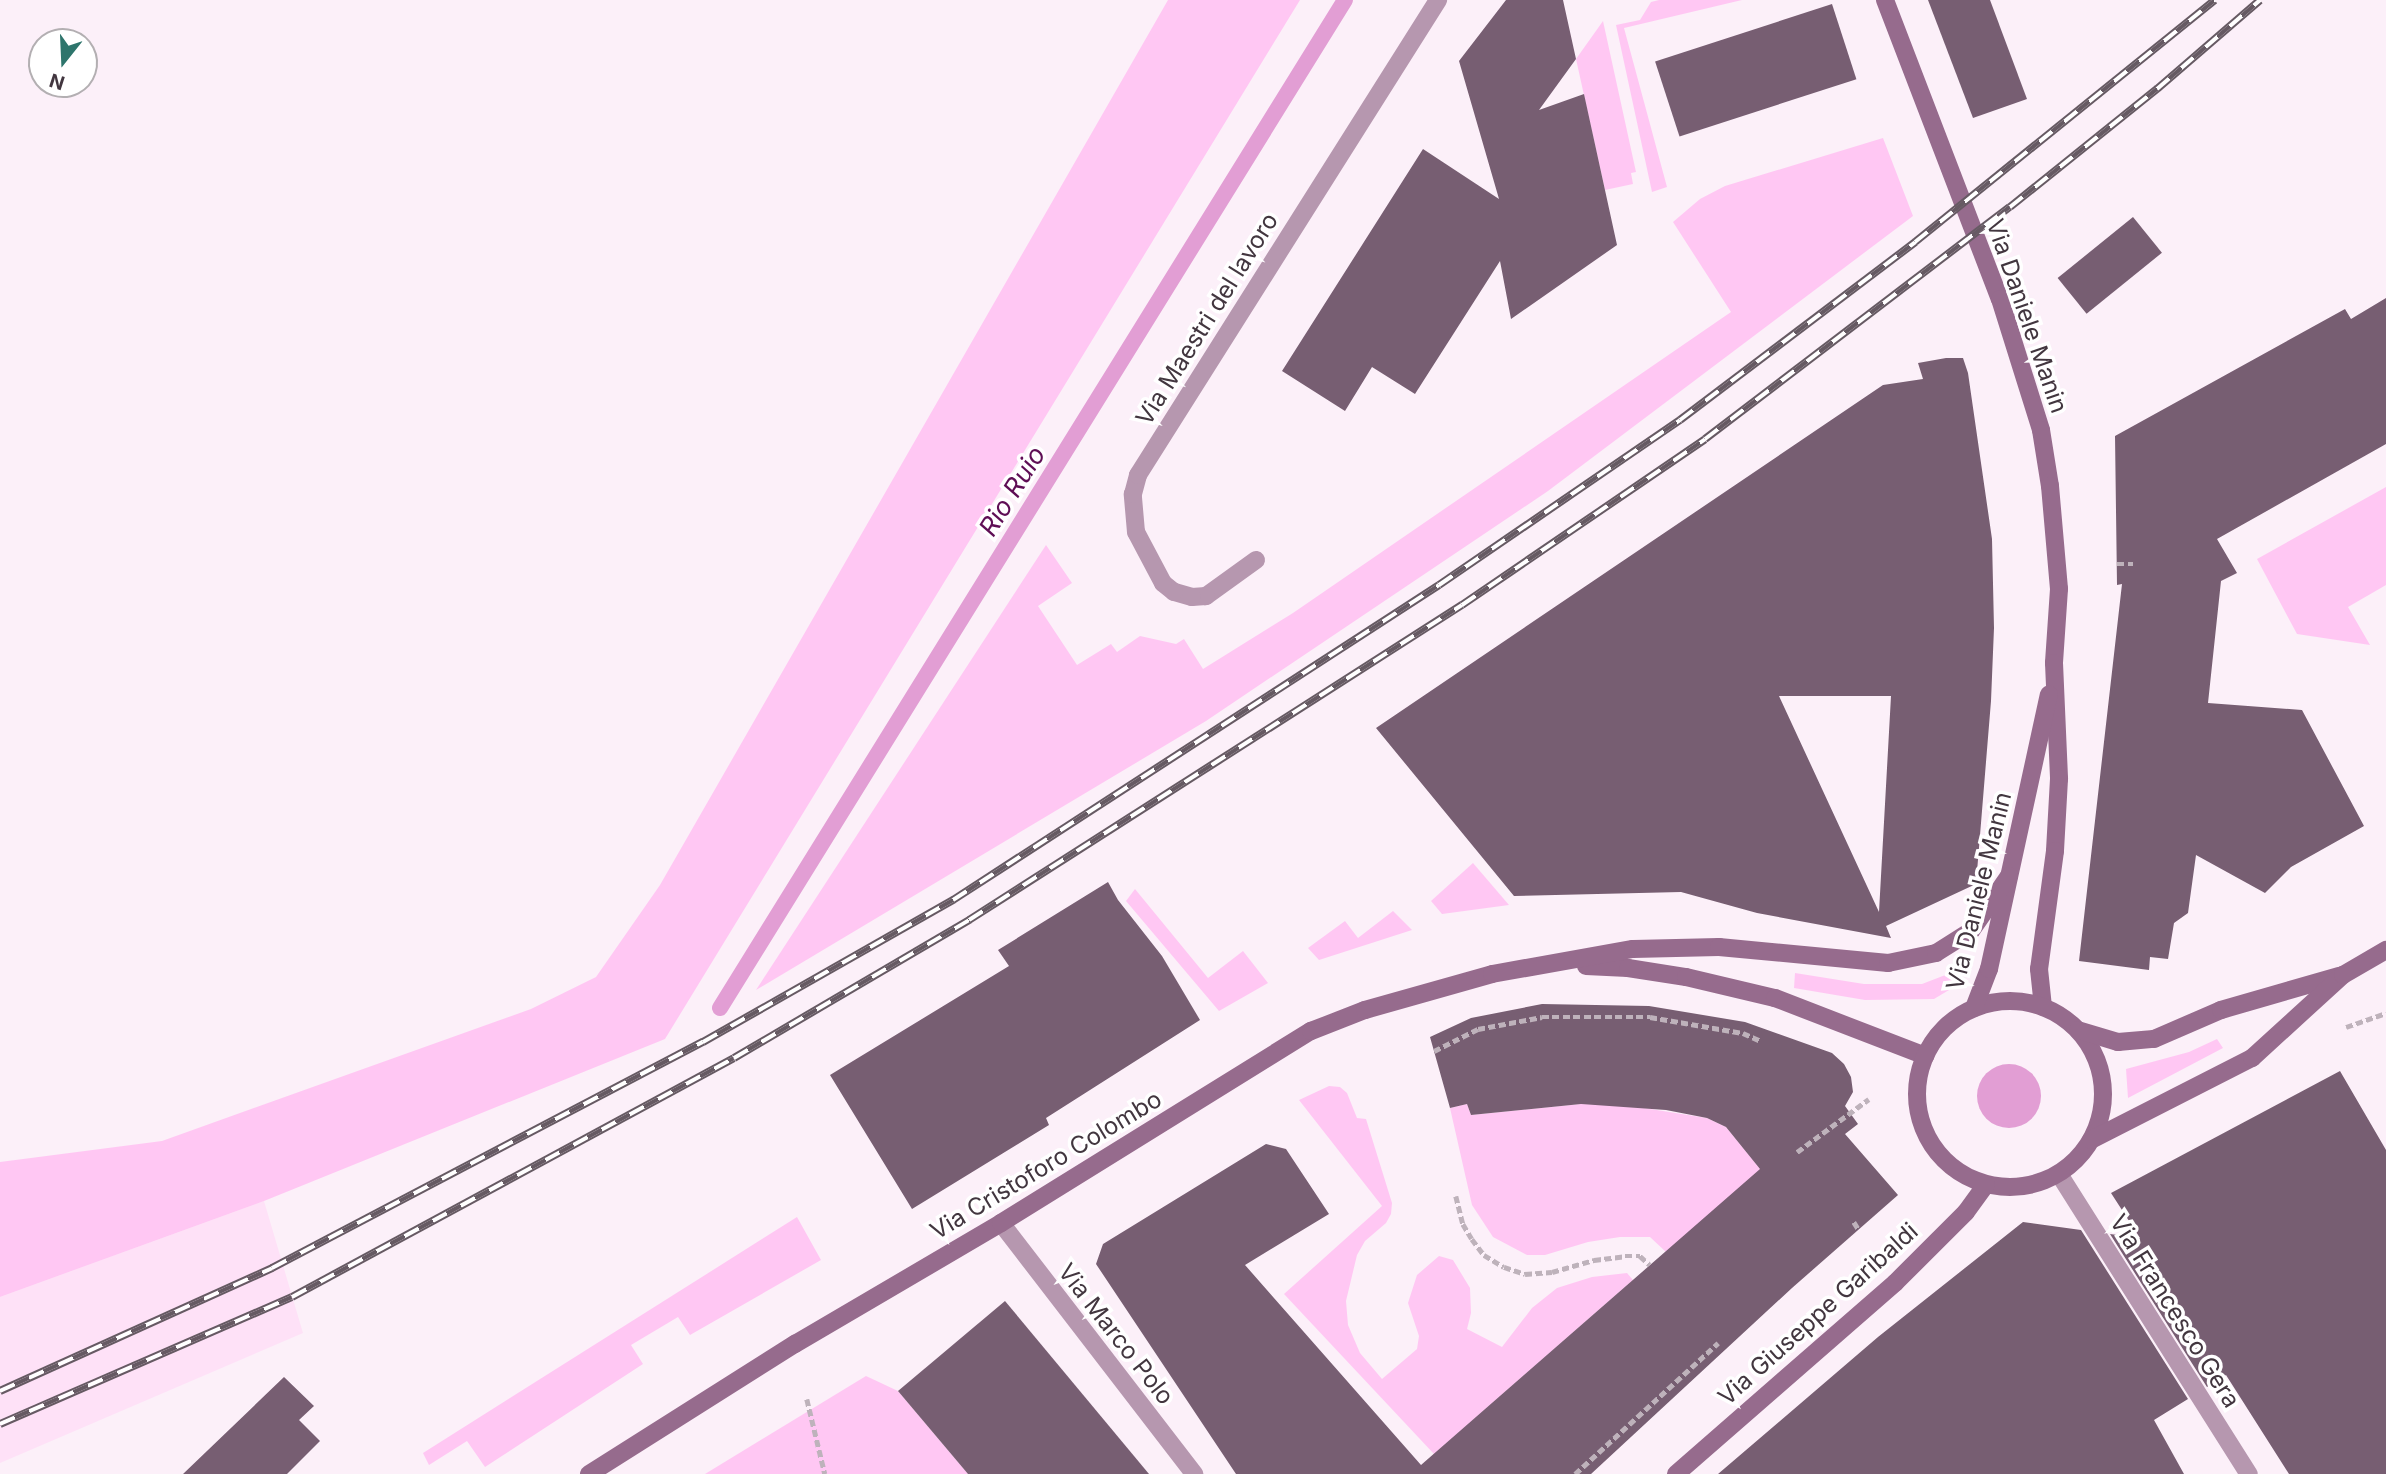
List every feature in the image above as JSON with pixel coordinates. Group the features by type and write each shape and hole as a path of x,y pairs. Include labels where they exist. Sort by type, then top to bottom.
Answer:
{"street":[{"name":"Via Maestri del lavoro","path":"1256,560 1206,596 1192,597 1174,592 1163,583 1136,533 1132,503 1138,475 1438,0"},
{"name":"Via Daniele Manin","path":"1885,0 2000,299 2041,430 2050,486 2059,589 2054,663 2059,779 2055,851 2039,970 2043,1007"},
{"name":"Via Daniele Manin","path":"1974,1008 1989,970 2032,780 2054,663"},
{"name":"Via Cristoforo Colombo","path":"589,1474 795,1344 1001,1223 1311,1031 1424,992 1492,974 1556,965 1633,949 1719,947 1830,959 1900,960 1936,953 1971,931 2009,876"},
{"path":"2091,1140 2252,1058 2343,975 2386,950"},
{"name":"Via Cristoforo Colombo","path":"1556,965 1628,968 1686,977 1762,995 1833,1019 1925,1056"},
{"path":"2078,1030 2092,1049 2101,1071 2103,1095 2101,1118 2091,1140 2077,1159 2059,1174 2023,1186 1986,1184 1954,1169 1926,1134 1918,1109 1917,1091 1925,1056 1946,1028 1974,1008 1997,1002 2021,1002 2043,1007 2078,1030 2118,1042 2154,1039 2221,1010 2343,975"},
{"name":"Via Francesco Gera","path":"2059,1174 2249,1474"},
{"name":"Via Giuseppe Garibaldi","path":"1676,1474 1895,1283 1966,1212 1986,1184"},
{"name":"Via Marco Polo","path":"1001,1223 1194,1474"}],"path":[{"path":"2117,564 2133,564"},
{"path":"1434,1051 1478,1028 1542,1017 1650,1017 1743,1033 1761,1041"},
{"path":"1797,1152 1869,1099"},
{"path":"1456,1196 1463,1224 1472,1239 1484,1255 1504,1267 1525,1274 1552,1272 1594,1260 1625,1256 1640,1256 1650,1265"},
{"path":"1854,1222 1858,1230"},
{"path":"1575,1474 1718,1343"},
{"path":"807,1399 825,1474"}],"shaded area":[{"path":"1168,0 1300,0 665,1039 264,1201 0,1297 0,1162 162,1141 531,1009 596,977 660,885"},
{"path":"1742,0 1624,28 1667,187 1652,192 1616,25 1640,20 1651,2"},
{"path":"1603,21 1636,172 1631,173 1633,184 1605,190 1576,59"},
{"path":"1883,138 1913,216 1548,491 1206,721 756,990 1046,545 1072,583 1038,606 1077,665 1111,644 1117,652 1140,636 1176,644 1184,639 1203,669 1293,613 1731,312 1673,222 1700,199 1725,186"},
{"path":"2386,487 2386,585 2348,607 2370,645 2297,634 2257,559"},
{"path":"1473,863 1509,905 1442,914 1431,901"},
{"path":"1135,889 1208,978 1243,951 1268,983 1219,1011 1126,901"},
{"path":"1393,911 1412,930 1319,960 1308,948 1345,921 1358,938"},
{"path":"1961,969 1959,984 1934,999 1865,1000 1794,988 1795,973 1864,984 1922,984"},
{"path":"2217,1039 2223,1048 2128,1098 2126,1069 2189,1052"},
{"path":"2003,1064 2015,1064 2032,1073 2039,1084 2039,1108 2032,1119 2015,1128 2003,1128 1991,1123 1982,1114 1977,1102 1977,1090 1982,1078 1991,1069"},
{"path":"1329,1086 1340,1087 1347,1093 1357,1118 1366,1119 1392,1203 1391,1214 1386,1223 1365,1241 1357,1255 1346,1301 1348,1325 1360,1353 1382,1379 1417,1349 1419,1336 1408,1303 1417,1275 1439,1256 1453,1260 1470,1288 1471,1313 1467,1329 1502,1347 1532,1308 1557,1288 1592,1277 1627,1273 1633,1280 1434,1454 1284,1294 1382,1206 1299,1100"},
{"path":"1467,1104 1471,1115 1581,1104 1625,1105 1707,1118 1726,1127 1761,1170 1666,1252 1650,1237 1620,1237 1588,1242 1545,1255 1527,1255 1493,1237 1472,1205 1450,1108"},
{"path":"264,1201 303,1333 0,1463 0,1297"},
{"path":"797,1217 821,1260 690,1335 678,1317 631,1345 643,1364 485,1467 467,1441 429,1465 423,1453"},
{"path":"866,1376 898,1391 968,1474 705,1474"}],"building":[{"path":"1506,0 1563,0 1576,59 1539,110 1584,94 1617,245 1511,319 1500,261 1415,394 1372,367 1345,411 1282,371 1423,149 1499,199 1459,61"},
{"path":"1928,0 1990,0 2027,99 1973,118"},
{"path":"1832,4 1856,79 1680,137 1655,61"},
{"path":"2133,217 2162,253 2087,314 2058,278"},
{"path":"2386,298 2386,444 2217,539 2237,573 2221,581 2208,703 2302,710 2364,826 2291,867 2265,893 2196,855 2188,913 2174,923 2168,959 2150,957 2149,970 2079,961 2122,584 2117,585 2115,436 2345,309 2351,319"},
{"path":"1963,358 1968,373 1992,539 1994,628 1991,701 1976,884 1886,926 1891,938 1757,913 1681,892 1514,896 1376,728 1883,385 1923,379 1918,363","holes":["1779,696 1891,696 1879,912"]},
{"path":"1108,882 1118,900 1162,956 1200,1020 1046,1118 1049,1125 912,1209 830,1075 1009,966 998,950"},
{"path":"1542,1004 1649,1006 1745,1022 1832,1053 1844,1064 1851,1077 1853,1092 1845,1106 1858,1124 1845,1134 1898,1195 1792,1288 1591,1474 1236,1474 1096,1264 1103,1244 1266,1144 1286,1149 1329,1214 1245,1265 1421,1465 1760,1169 1726,1127 1707,1118 1666,1110 1581,1104 1471,1115 1467,1104 1450,1108 1430,1037 1471,1018"},
{"path":"2340,1071 2386,1150 2386,1474 2289,1474 2226,1375 2207,1387 2110,1234 2140,1238 2111,1193"},
{"path":"2023,1222 2081,1230 2188,1399 2154,1420 2184,1474 1718,1474 1878,1337"},
{"path":"1005,1301 1149,1474 968,1474 898,1391"},
{"path":"284,1377 314,1406 299,1420 320,1441 287,1474 183,1474"}],"waterway":[{"name":"Rio Ruio","path":"720,1008 1345,0"}],"railway":[{"path":"0,1391 272,1268 703,1042 953,900 1439,585 1680,420 1915,242 2215,0"},
{"path":"0,1424 292,1297 734,1058 969,920 1462,605 1705,439 2010,207 2157,89 2260,0"}]}
